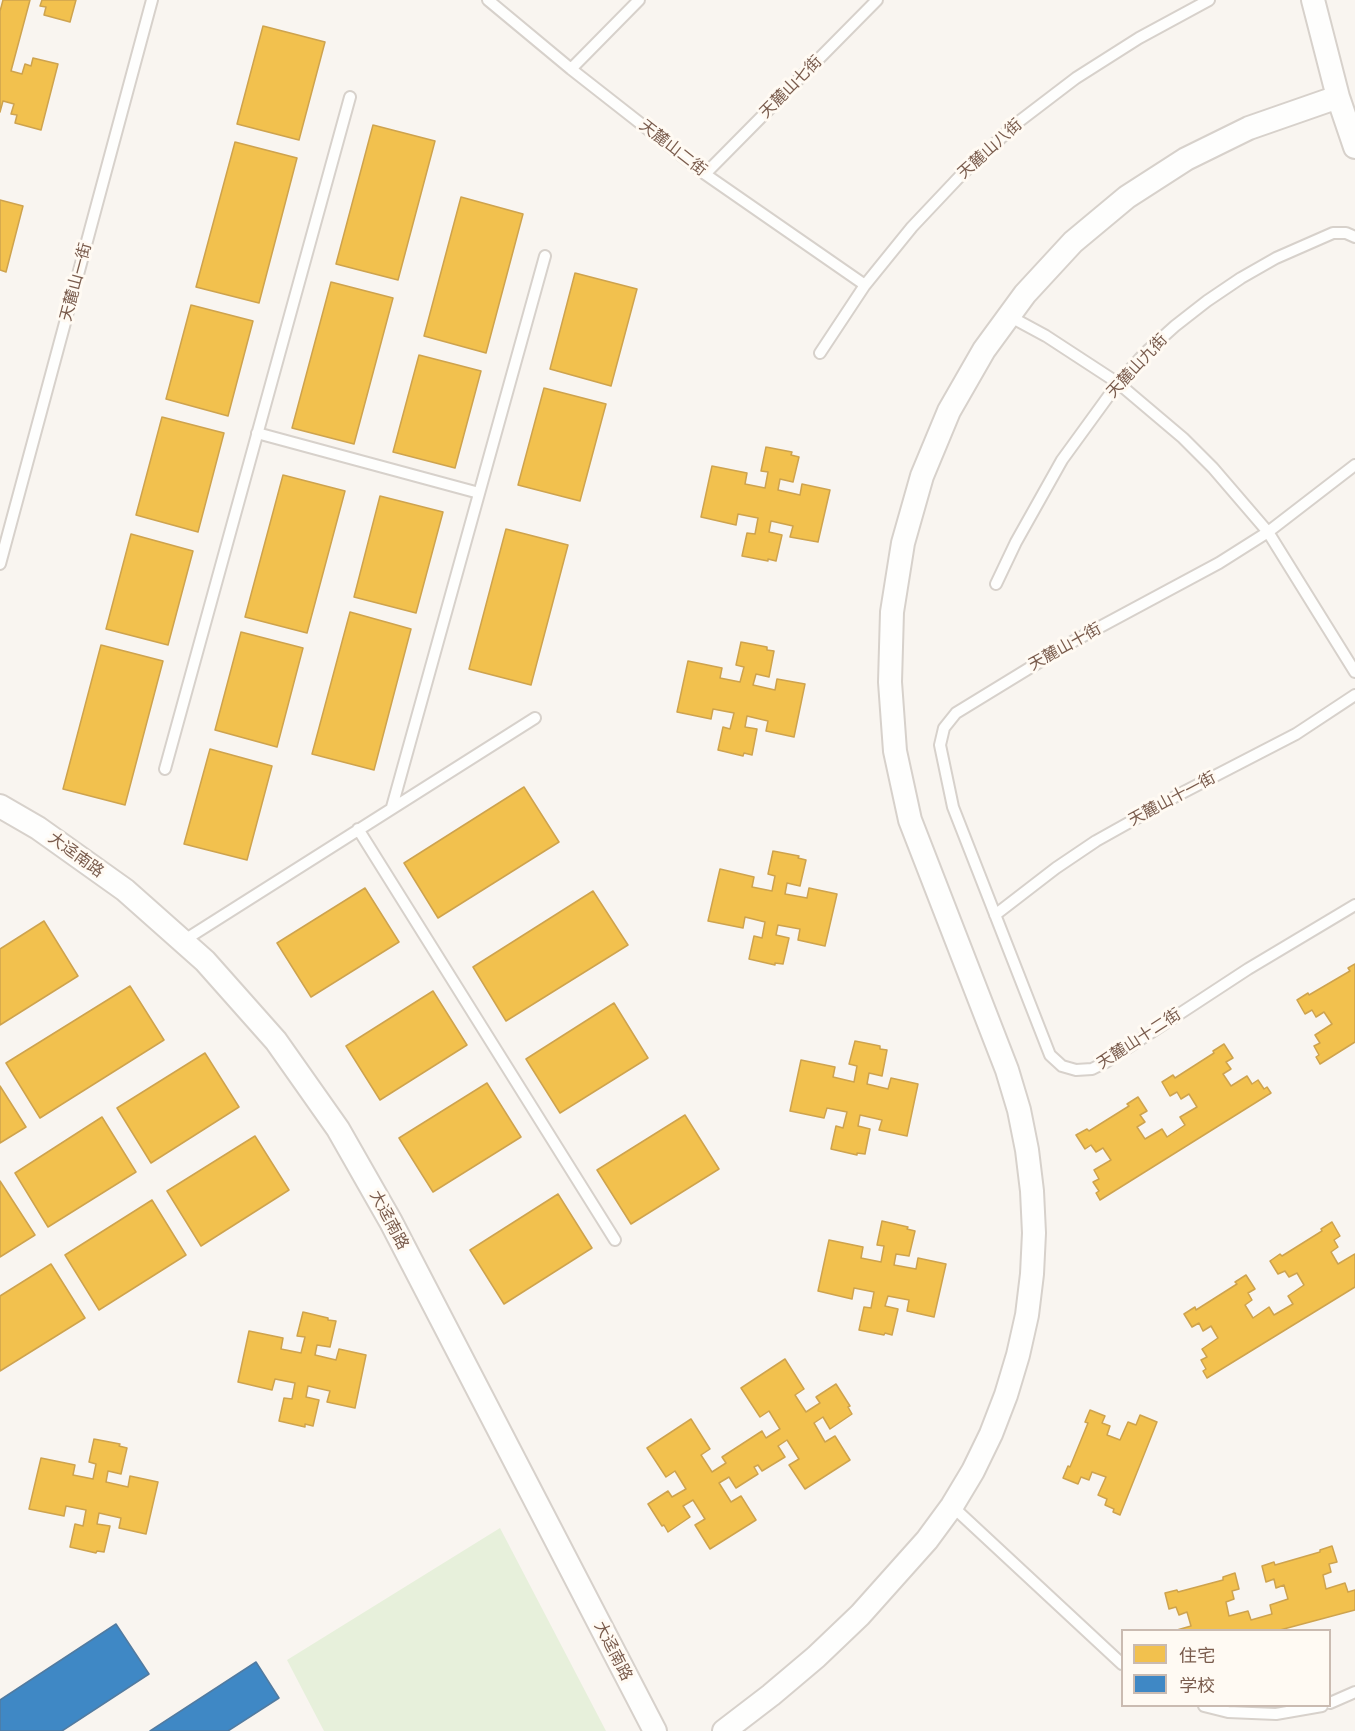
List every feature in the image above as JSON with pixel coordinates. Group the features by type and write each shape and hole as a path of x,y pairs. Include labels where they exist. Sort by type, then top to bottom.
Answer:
{"street":[{"path":"1313,0 1338,97 1355,147"},
{"path":"724,1731 816,1657 860,1615 927,1540 952,1506 991,1434 1006,1395 1027,1315 1034,1233 1032,1191 1025,1140 1007,1070 910,820 894,740 890,682 892,612 903,543 922,476 949,411 984,350 1026,294 1073,242 1127,197 1186,159 1249,128 1338,97"},
{"name":"大迳南路","path":"0,806 38,828 125,890 205,962 276,1041 338,1129 396,1233 655,1731"}],"lane":[{"name":"天麓山一街","path":"0,564 152,0"},
{"name":"天麓山二街","path":"488,0 571,69 705,174 866,285"},
{"path":"571,69 639,0"},
{"name":"天麓山七街","path":"705,174 877,0"},
{"name":"天麓山八街","path":"820,353 866,285 912,227 963,173 1017,123 1076,78 1139,38 1209,0"},
{"path":"165,769 350,97"},
{"name":"天麓山九街","path":"996,585 1016,542 1056,470 1089,421 1145,353 1175,326 1240,278 1276,258 1333,233 1346,233 1355,237"},
{"path":"392,807 545,256"},
{"path":"1009,316 1065,347 1118,383 1151,409 1190,445 1241,499 1268,532 1355,672"},
{"path":"257,433 479,493"},
{"name":"天麓山十街","path":"995,915 953,807 940,745 944,728 956,714 1026,668 1219,563 1268,532 1355,465"},
{"name":"天麓山十一街","path":"995,915 1056,868 1107,835 1180,794 1278,744 1355,695"},
{"path":"183,941 535,718"},
{"path":"358,829 615,1240"},
{"name":"天麓山十二街","path":"995,915 1050,1055 1062,1066 1076,1070 1092,1069 1106,1062 1248,969 1355,905"},
{"path":"952,1506 1121,1663"},
{"path":"1331,1702 1355,1692"},
{"path":"1208,1707 1228,1712 1276,1714 1316,1707"}],"green space":[{"path":"500,1528 606,1731 324,1731 287,1660"}],"building: 住宅":[{"path":"3,0 30,0 11,71 22,74 25,64 31,66 33,58 58,64 41,130 15,123 17,115 11,114 14,104 3,101 0,112 0,11"},
{"path":"42,0 76,0 70,22 44,15 46,7 40,6"},
{"path":"263,26 325,42 299,140 237,124"},
{"path":"373,125 435,141 398,280 336,264"},
{"path":"235,142 297,158 259,303 196,287"},
{"path":"461,197 523,214 486,353 424,336"},
{"path":"0,200 23,206 6,272 0,270"},
{"path":"575,273 637,289 611,386 550,369"},
{"path":"331,282 393,298 354,444 292,428"},
{"path":"191,305 253,321 228,416 166,399"},
{"path":"419,355 481,371 455,468 393,452"},
{"path":"544,388 606,404 580,501 518,485"},
{"path":"162,417 224,433 198,532 136,515"},
{"path":"766,447 792,452 791,455 799,457 793,482 780,479 778,490 800,495 802,484 830,490 818,542 790,537 793,526 771,521 769,532 782,535 776,561 742,556 747,533 755,534 758,518 738,514 736,525 701,517 712,466 747,473 745,484 765,488 768,472 761,471"},
{"path":"283,475 345,491 307,633 245,617"},
{"path":"380,496 443,512 416,613 354,597"},
{"path":"506,529 568,545 531,685 469,669"},
{"path":"131,534 193,551 168,645 106,629"},
{"path":"350,612 411,629 374,770 312,754"},
{"path":"241,632 303,648 277,747 215,730"},
{"path":"741,642 767,647 767,650 774,651 769,677 756,674 753,685 775,690 777,679 805,684 794,737 766,731 768,721 747,716 745,727 757,729 752,755 744,753 743,756 718,750 723,727 730,729 734,713 713,709 711,719 677,712 688,661 722,668 720,678 740,682 744,667 736,665"},
{"path":"101,645 163,661 125,805 63,789"},
{"path":"210,749 272,766 247,860 184,844"},
{"path":"524,787 559,842 438,918 404,863"},
{"path":"773,851 799,856 798,858 806,860 800,886 787,883 785,894 807,898 809,888 837,894 825,946 798,940 800,929 778,925 776,935 789,938 783,964 775,963 775,965 749,959 754,936 762,938 765,922 745,917 743,928 708,921 720,869 754,877 752,887 772,891 775,876 768,874"},
{"path":"365,888 399,942 311,997 277,943"},
{"path":"593,891 628,945 506,1021 473,967"},
{"path":"44,921 78,976 0,1025 0,949"},
{"path":"1355,964 1355,1042 1320,1064 1316,1057 1319,1055 1314,1046 1320,1043 1315,1035 1332,1024 1324,1012 1316,1017 1312,1010 1305,1014 1297,1000 1350,971 1348,968"},
{"path":"130,986 164,1040 40,1118 6,1063"},
{"path":"433,991 467,1045 380,1100 346,1046"},
{"path":"614,1003 648,1058 560,1113 526,1059"},
{"path":"855,1041 880,1046 880,1049 887,1050 882,1076 869,1073 867,1084 888,1089 891,1078 918,1084 907,1136 879,1130 882,1120 860,1115 858,1126 870,1129 865,1154 857,1153 857,1155 831,1149 836,1126 843,1128 847,1112 827,1108 824,1118 790,1111 801,1060 835,1067 833,1077 854,1082 857,1066 849,1064"},
{"path":"1224,1044 1233,1058 1226,1062 1231,1069 1223,1074 1231,1086 1247,1076 1252,1084 1258,1080 1264,1089 1267,1087 1271,1093 1100,1200 1096,1193 1099,1191 1093,1182 1099,1179 1094,1170 1111,1160 1103,1148 1096,1152 1091,1145 1085,1149 1076,1135 1087,1129 1089,1131 1129,1106 1127,1104 1138,1097 1147,1111 1140,1115 1145,1122 1137,1127 1145,1139 1162,1129 1167,1137 1185,1125 1180,1117 1197,1107 1189,1094 1181,1099 1177,1092 1170,1096 1162,1082 1173,1075 1175,1078"},
{"path":"205,1053 239,1107 151,1163 117,1108"},
{"path":"487,1083 521,1137 433,1192 399,1138"},
{"path":"0,1086 26,1127 0,1143"},
{"path":"685,1115 719,1169 631,1224 597,1170"},
{"path":"102,1117 136,1172 48,1227 15,1173"},
{"path":"255,1136 289,1190 201,1246 167,1191"},
{"path":"0,1181 35,1235 0,1257"},
{"path":"558,1194 592,1248 504,1304 470,1250"},
{"path":"152,1200 186,1255 99,1310 65,1255"},
{"path":"882,1221 915,1231 909,1256 896,1254 894,1265 916,1269 918,1258 946,1264 934,1317 907,1311 909,1300 888,1296 885,1306 898,1309 892,1335 859,1330 864,1307 871,1308 874,1292 854,1288 852,1299 818,1291 829,1240 863,1247 861,1258 881,1262 884,1246 877,1245"},
{"path":"1332,1222 1340,1236 1334,1240 1338,1247 1331,1252 1338,1264 1355,1254 1355,1287 1207,1378 1203,1371 1206,1369 1201,1360 1207,1357 1202,1349 1218,1338 1211,1326 1203,1331 1199,1323 1192,1327 1184,1314 1195,1307 1196,1310 1237,1284 1235,1282 1246,1275 1255,1289 1248,1293 1252,1300 1245,1305 1253,1318 1269,1307 1274,1315 1293,1304 1288,1296 1304,1285 1297,1273 1289,1277 1285,1271 1278,1274 1270,1261 1322,1231 1321,1229"},
{"path":"51,1264 85,1318 0,1371 0,1296"},
{"path":"303,1312 336,1321 330,1347 317,1345 315,1355 336,1360 339,1349 366,1355 355,1408 327,1402 330,1391 308,1386 306,1397 319,1400 313,1426 305,1424 305,1427 279,1421 284,1398 292,1399 295,1383 275,1379 272,1390 238,1382 249,1331 283,1338 281,1349 301,1353 305,1337 297,1336"},
{"path":"785,1359 804,1389 795,1395 806,1412 820,1403 816,1397 836,1384 850,1406 848,1407 852,1414 830,1429 823,1417 814,1423 825,1442 835,1436 850,1460 805,1489 789,1465 799,1459 787,1440 778,1446 785,1457 762,1471 758,1465 754,1467 758,1474 736,1488 729,1477 719,1483 731,1502 741,1496 756,1520 710,1549 695,1525 705,1519 693,1500 683,1506 690,1517 668,1532 648,1504 668,1491 672,1497 686,1489 675,1471 666,1477 647,1448 691,1419 710,1449 701,1455 712,1472 726,1463 722,1457 762,1431 766,1438 780,1429 769,1411 760,1417 741,1388"},
{"path":"1090,1410 1105,1416 1102,1423 1110,1426 1107,1435 1120,1440 1128,1422 1136,1425 1140,1415 1157,1422 1120,1515 1105,1505 1107,1499 1098,1495 1106,1477 1092,1472 1089,1480 1081,1477 1078,1484 1063,1478 1068,1466 1070,1467 1088,1423 1085,1422"},
{"path":"94,1439 120,1444 119,1446 127,1448 121,1474 108,1471 106,1482 128,1487 130,1476 158,1482 146,1534 119,1528 121,1518 99,1513 97,1524 110,1526 104,1552 97,1551 96,1553 70,1547 75,1524 83,1526 86,1510 66,1506 64,1516 29,1509 41,1458 75,1465 73,1475 93,1479 96,1464 89,1462"},
{"path":"1332,1546 1337,1562 1329,1564 1331,1572 1323,1575 1326,1589 1345,1583 1348,1592 1355,1590 1355,1610 1284,1629 1180,1629 1191,1626 1187,1612 1179,1615 1176,1607 1169,1609 1165,1593 1177,1590 1178,1592 1223,1580 1223,1577 1235,1573 1239,1589 1232,1591 1234,1599 1226,1602 1229,1616 1248,1611 1251,1620 1272,1614 1270,1605 1288,1599 1284,1585 1276,1588 1274,1579 1266,1582 1262,1566 1274,1562 1275,1565 1320,1552"}],"building: 学校":[{"path":"116,1624 149,1674 62,1731 0,1731 0,1700"},
{"path":"256,1662 279,1698 228,1731 150,1731"}]}
